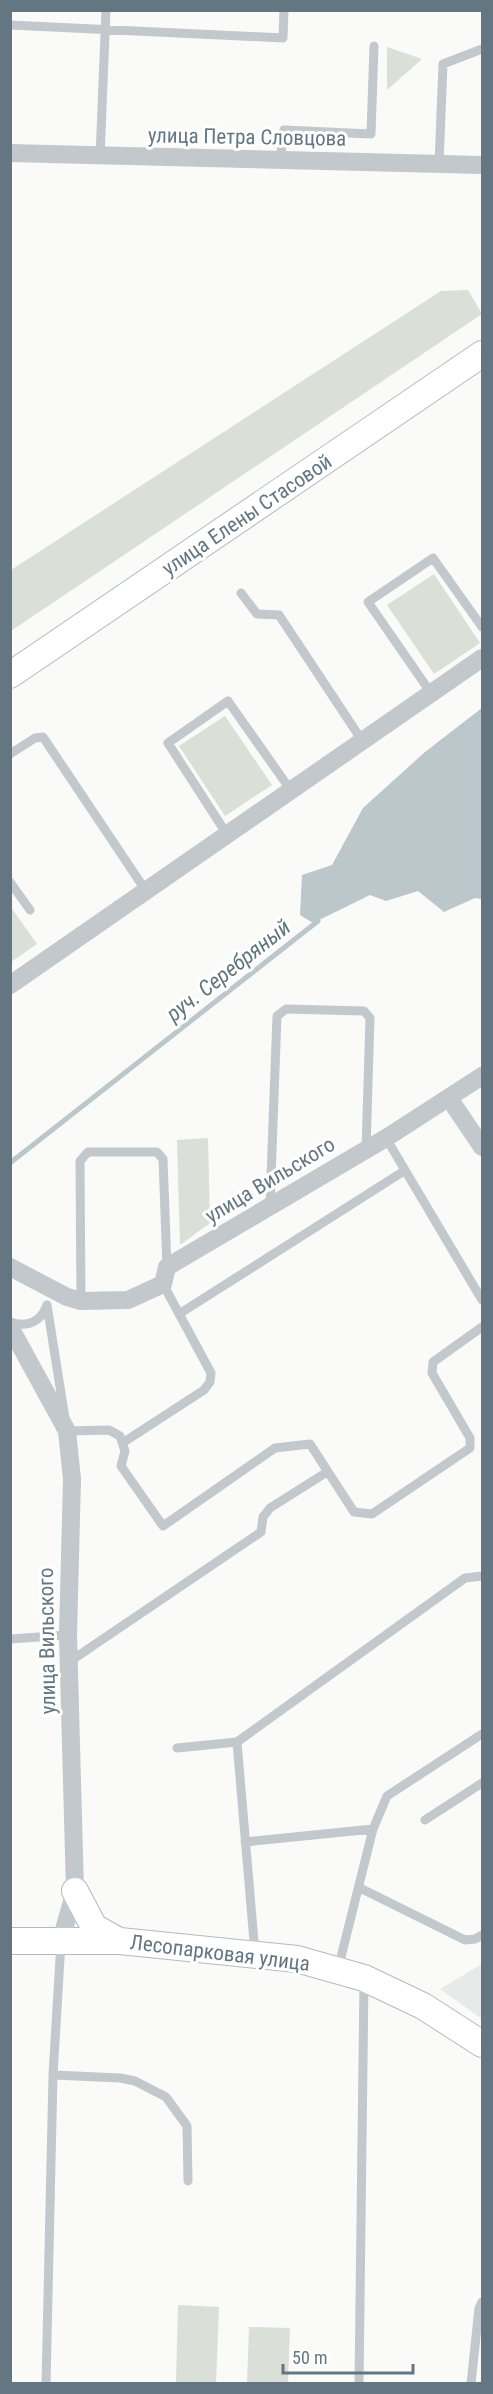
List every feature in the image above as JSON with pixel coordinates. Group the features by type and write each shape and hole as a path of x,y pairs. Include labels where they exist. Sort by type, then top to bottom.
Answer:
{"main road":[{"name":"улица Елены Стасовой","path":"10,675 483,354"},
{"path":"75,1891 94,1927 120,1941"},
{"name":"Лесопарковая улица","path":"10,1941 120,1941 255,1953 338,1969 364,1978 423,2006 483,2044"}],"street":[{"name":"улица Петра Словцова","path":"10,153 483,165"},
{"path":"10,985 483,658"},
{"name":"улица Вильского","path":"81,1301 128,1300 270,1204 386,1138 483,1076"},
{"path":"449,1098 483,1147"},
{"path":"10,1267 67,1297 81,1301"},
{"name":"улица Вильского","path":"10,1327 68,1431 72,1479 68,1635 75,1891 61,1940"}],"lane":[{"path":"100,157 106,10"},
{"path":"10,25 282,38 284,10"},
{"path":"280,160 284,130 371,134 374,46"},
{"path":"439,164 443,64 483,49"},
{"path":"431,693 368,602 433,558 483,627"},
{"path":"241,593 257,614 279,615 363,742"},
{"path":"228,836 168,743 228,701 292,792"},
{"path":"10,754 35,738 43,737 146,891"},
{"path":"10,882 30,910"},
{"path":"270,1204 277,1016 286,1009 364,1011 370,1018 366,1149"},
{"path":"386,1138 404,1172 483,1300"},
{"path":"81,1301 81,1161 88,1152 157,1152 163,1159 165,1276 179,1314 211,1373 210,1382 204,1390 124,1442"},
{"path":"179,1314 404,1172"},
{"path":"10,1278 18,1275 32,1277 44,1288 68,1431 109,1430 120,1436 124,1442 121,1466 163,1526 275,1448 310,1444 354,1512 372,1514 470,1448 470,1438 432,1373 433,1362 483,1327"},
{"path":"10,1322 18,1325 33,1322 44,1312 47,1305"},
{"path":"69,1662 261,1532 263,1517 270,1508 327,1472"},
{"path":"177,1748 237,1742 465,1578 483,1576"},
{"path":"10,1639 68,1635"},
{"path":"338,1969 374,1829 387,1796 483,1734"},
{"path":"237,1742 255,1953"},
{"path":"425,1820 483,1783"},
{"path":"245,1842 374,1829"},
{"path":"360,1888 465,1940 474,1940 483,1935"},
{"path":"46,2384 53,2076 61,1940"},
{"path":"358,2384 364,1978"},
{"path":"53,2076 120,2078 135,2081 166,2097 187,2126 188,2181"},
{"path":"471,2384 479,2308 483,2302"}],"shaded area":[{"path":"387,47 422,59 387,90"},
{"path":"468,290 482,314 11,631 11,570 441,291"},
{"path":"434,574 480,643 434,674 387,605"},
{"path":"482,708 482,899 475,898 444,912 418,891 386,901 370,895 313,923 300,915 302,875 332,865 363,808 425,752"},
{"path":"225,716 272,785 225,816 179,746"},
{"path":"10,906 37,944 11,962 10,962"},
{"path":"208,1138 210,1223 180,1245 177,1140"},
{"path":"482,1964 482,2019 440,1989"},
{"path":"178,2305 219,2307 216,2383 176,2383"},
{"path":"249,2327 290,2328 288,2383 247,2383"}],"waterway":[{"name":"руч. Серебряный","path":"10,1163 318,921"}]}
